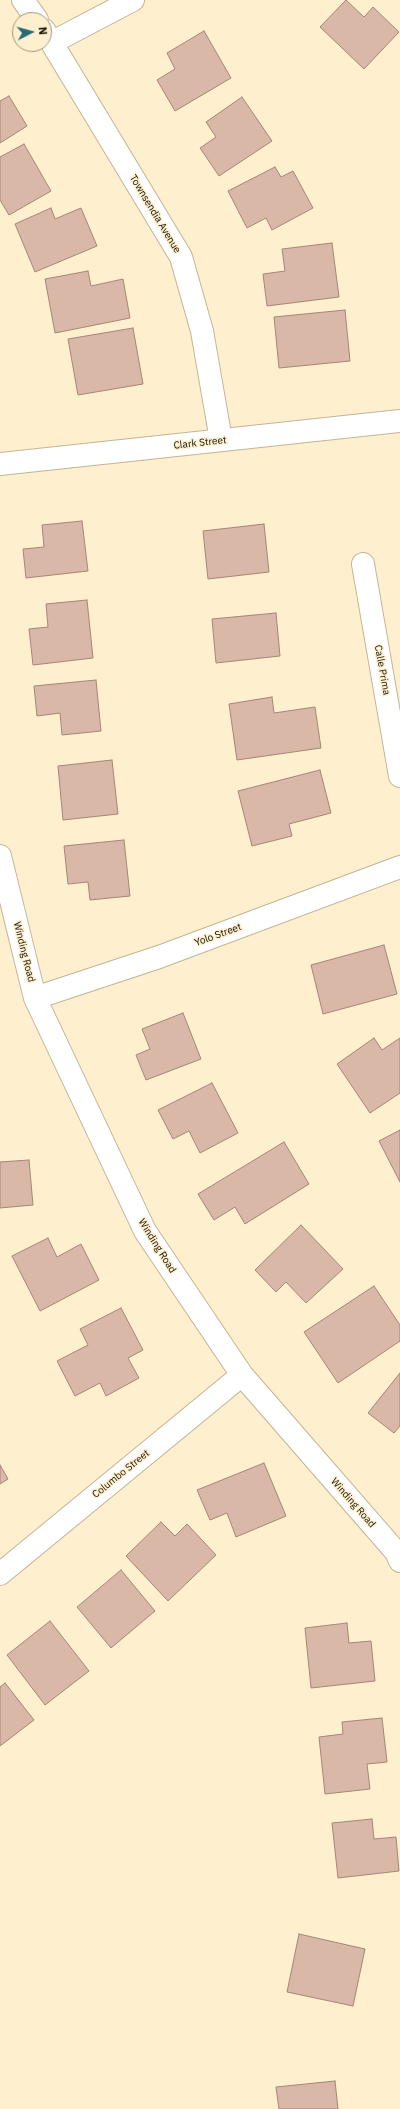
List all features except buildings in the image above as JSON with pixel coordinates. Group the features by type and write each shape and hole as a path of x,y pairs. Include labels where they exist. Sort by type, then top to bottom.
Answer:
{"street":[{"path":"23,0 31,12"},
{"path":"52,34 133,0"},
{"name":"Townsendia Avenue","path":"52,43 181,257 202,331 221,440"},
{"name":"Clark Street","path":"0,464 400,421"},
{"name":"Calle Prima","path":"363,564 400,776"},
{"name":"Winding Road","path":"0,856 35,998 145,1231 242,1375 396,1552 400,1561"},
{"name":"Yolo Street","path":"35,998 159,957 400,867"},
{"name":"Columbo Street","path":"0,1574 242,1375"}]}
